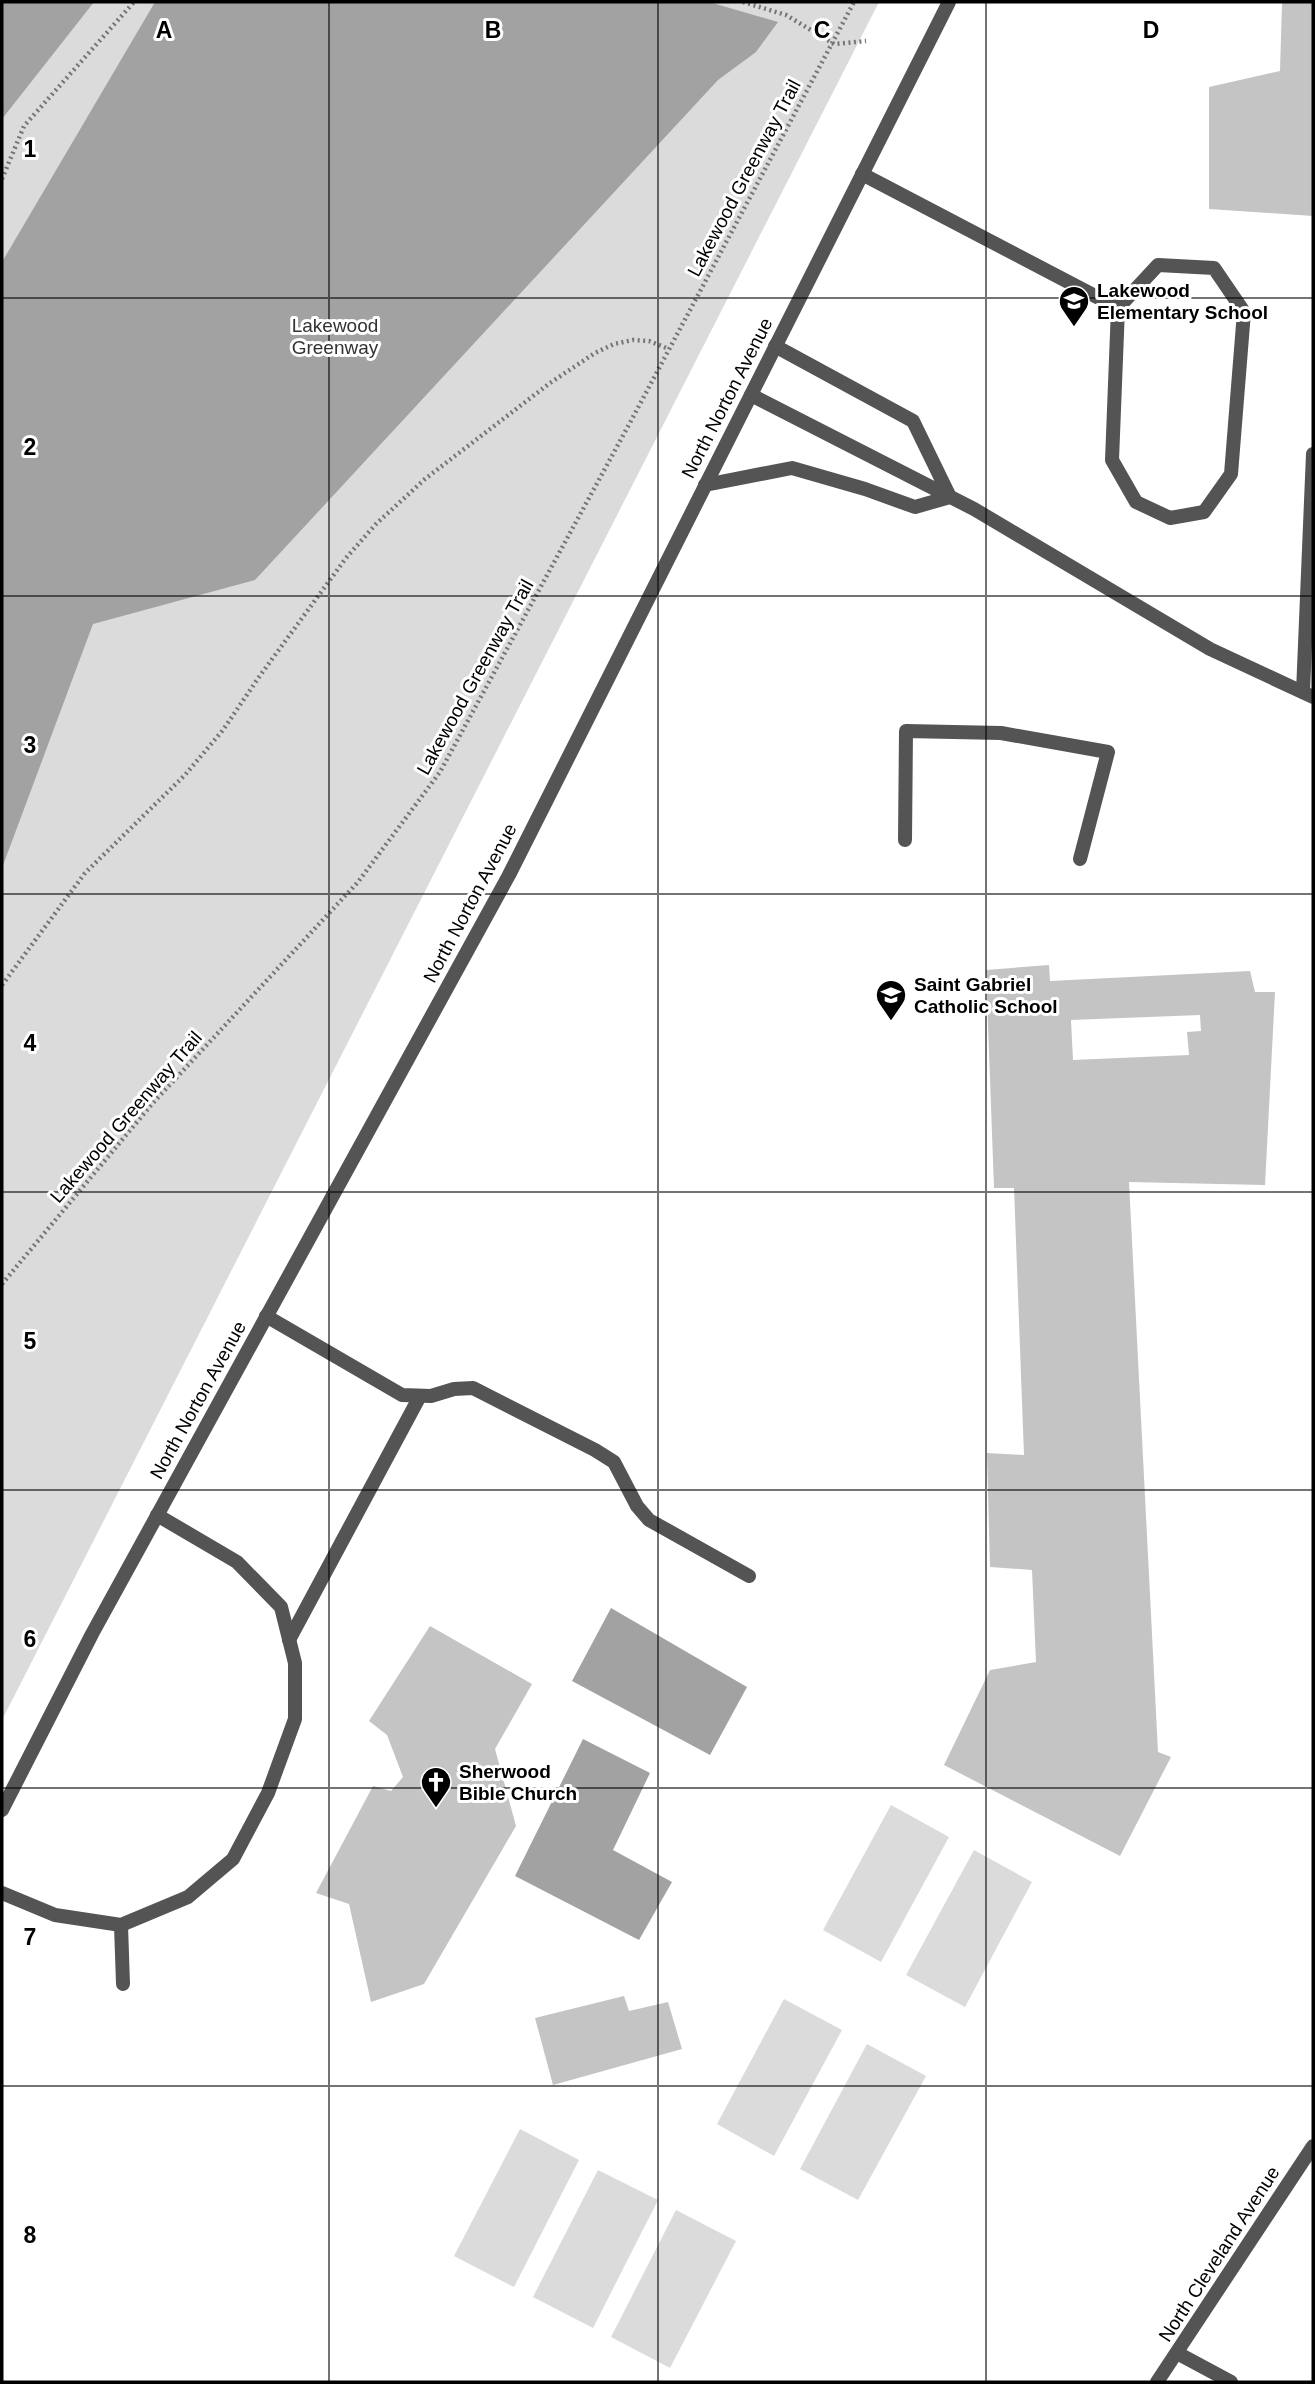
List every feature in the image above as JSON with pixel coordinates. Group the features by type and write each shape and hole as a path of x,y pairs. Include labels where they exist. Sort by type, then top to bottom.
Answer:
{"street":[{"name":"North Norton Avenue","path":"2,1810 92,1634 509,875 949,2"},
{"path":"862,174 1118,307"},
{"path":"1158,265 1214,268 1244,312 1231,474 1204,512 1170,518 1136,502 1112,460 1118,307 1158,265"},
{"path":"775,346 913,421 950,497"},
{"path":"751,395 950,497 1210,649 1308,694 1313,454"},
{"path":"705,485 792,468 915,507 950,497"},
{"path":"905,840 906,731 1001,733 1108,752 1080,859"},
{"path":"266,1316 402,1395 431,1396 454,1389 473,1388 595,1450 614,1462 636,1506 649,1520 749,1576"},
{"path":"289,1640 420,1396"},
{"path":"2,1893 55,1915 121,1925 188,1897 233,1859 268,1793 295,1719 295,1663 281,1607 237,1562 157,1515"},
{"path":"121,1925 122,1984"},
{"name":"North Cleveland Avenue","path":"1157,2382 1313,2146"},
{"path":"1177,2353 1231,2382"}],"path":[{"path":"2,179 24,126 134,2"},
{"path":"743,2 786,15 834,44 866,41"},
{"name":"Lakewood Greenway Trail","path":"2,1284 152,1104 358,882 440,772 760,176 834,44 854,2"},
{"path":"2,985 85,873 185,775 223,730 346,558 376,524 425,479 550,383 595,353 614,344 634,340 649,341 669,349"}],"green space":[{"name":"Lakewood Greenway","path":"2,2 879,2 2,1720"},
{"path":"891,1805 949,1837 881,1962 823,1930"},
{"path":"974,1850 1032,1882 965,2007 906,1975"},
{"path":"784,1999 842,2030 774,2156 717,2124"},
{"path":"867,2044 926,2076 858,2200 800,2169"},
{"path":"520,2129 579,2160 514,2287 454,2256"},
{"path":"598,2170 658,2200 593,2328 533,2297"},
{"path":"676,2210 736,2241 670,2368 611,2337"}],"shaded area":[{"path":"2,2 94,2 2,119"},
{"path":"155,2 709,2 778,22 756,52 718,80 255,580 93,624 2,868 2,262"},
{"path":"611,1608 747,1687 710,1755 572,1681"},
{"path":"583,1739 650,1773 613,1850 672,1882 639,1940 515,1876"}],"building":[{"path":"1282,2 1313,2 1313,216 1209,209 1209,87 1280,71"},
{"path":"1049,965 1050,981 1250,971 1255,992 1275,992 1265,1185 1129,1182 1158,1752 1171,1757 1120,1856 944,1765 990,1670 1036,1662 1032,1570 990,1567 987,1453 1024,1455 1014,1188 994,1188 986,970","holes":["1200,1015 1201,1031 1187,1032 1189,1055 1073,1060 1071,1020"]},
{"name":"Sherwood Bible Church","path":"430,1626 532,1684 495,1749 516,1826 424,1984 371,2002 349,1904 316,1893 373,1786 391,1791 403,1777 387,1735 369,1721"},
{"path":"624,1996 629,2011 668,2002 682,2049 553,2085 535,2018"}],"place":[{"name":"Lakewood Elementary School","path":"1074,328"},
{"name":"Saint Gabriel Catholic School","path":"891,1022"},
{"name":"Sherwood Bible Church","path":"436,1809"}]}
